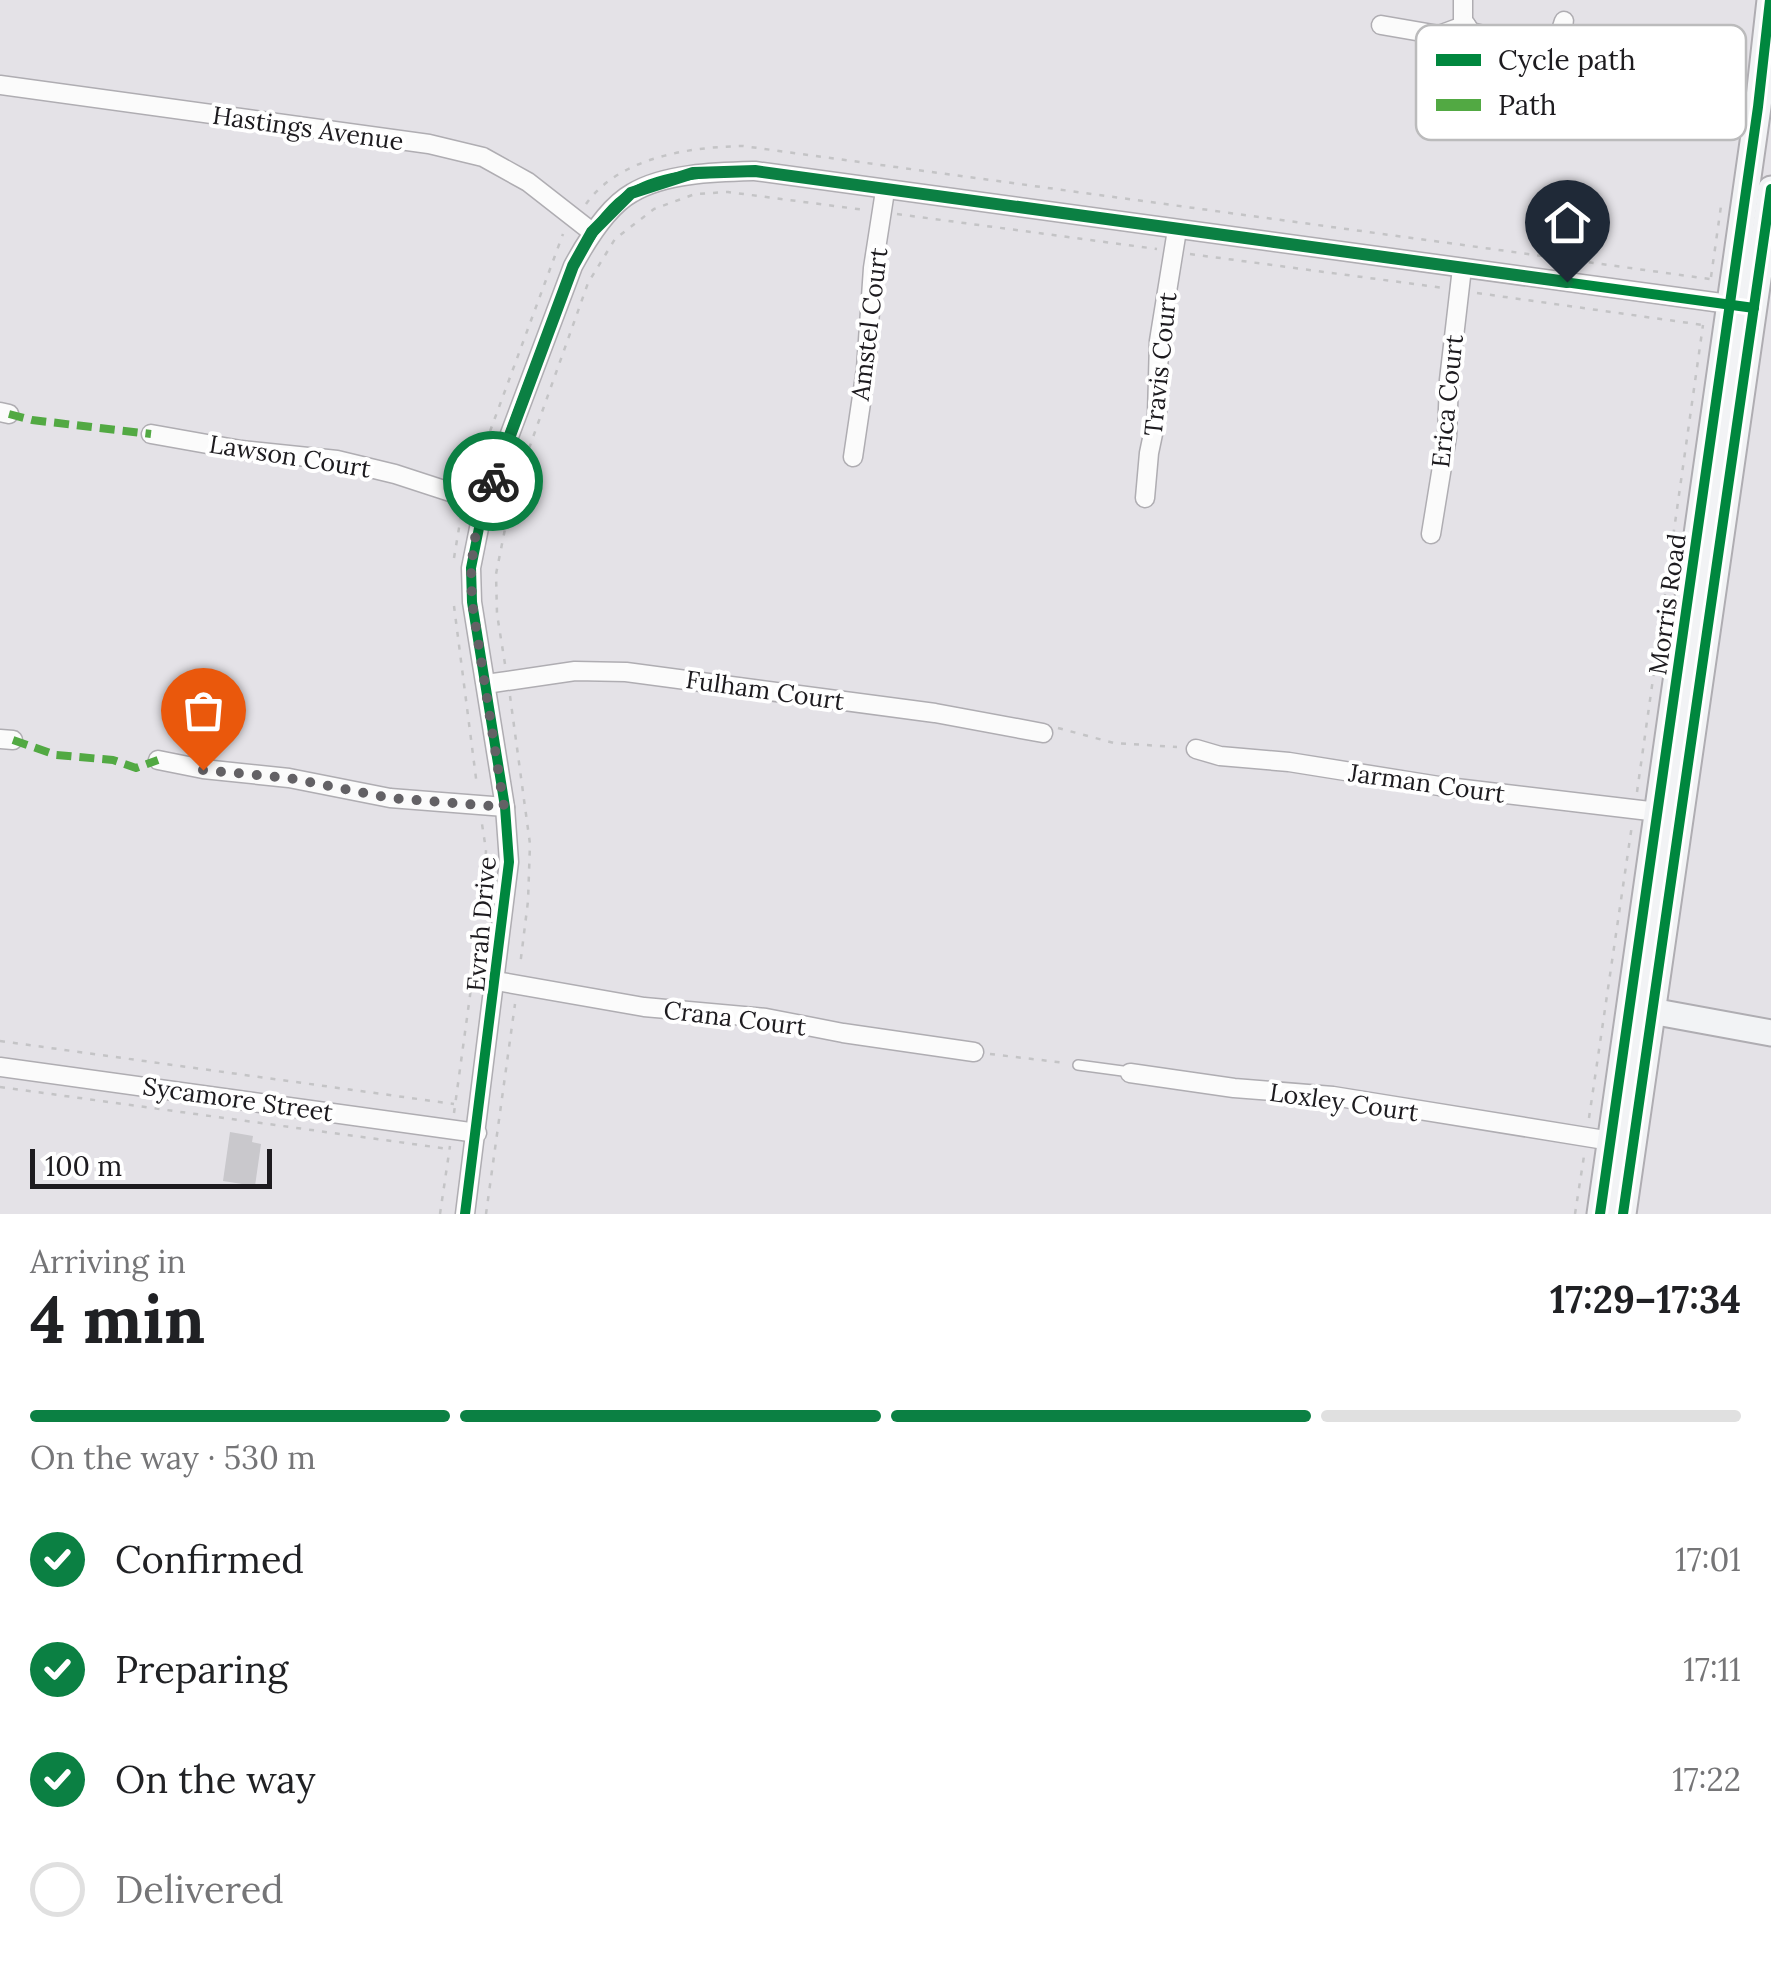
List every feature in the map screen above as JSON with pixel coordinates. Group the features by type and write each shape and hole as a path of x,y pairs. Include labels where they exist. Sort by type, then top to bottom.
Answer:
{"street":[{"path":"1463,0 1461,9 1466,25"},
{"name":"Morris Road","path":"1622,1214 1627,1104 1770,0"},
{"path":"1563,25 1564,21"},
{"path":"1381,25 1416,30"},
{"name":"Hastings Avenue","path":"0,85 429,144 483,157 528,182 592,232"},
{"name":"Evrah Drive","path":"464,1214 509,862 471,586 475,501 573,266 592,232 631,193 693,173 755,171 1730,304"},
{"name":"Morris Road","path":"1640,1009 1646,810 1730,304 1771,188"},
{"name":"Amstel Court","path":"854,457 866,369 873,268 885,191"},
{"name":"Travis Court","path":"1145,498 1158,415 1159,341 1178,230"},
{"name":"Erica Court","path":"1431,534 1447,436 1462,268"},
{"name":"Lawson Court","path":"151,434 352,463 475,501"},
{"name":"Fulham Court","path":"486,684 576,671 626,672 934,712 1043,733"},
{"name":"Jarman Court","path":"1196,748 1220,756 1646,810"},
{"path":"158,760 203,770 289,778 390,798 504,807"},
{"name":"Crana Court","path":"496,981 644,1007 766,1018 974,1052"},
{"path":"1640,1009 1771,1033"},
{"name":"Sycamore Street","path":"0,1067 477,1133"},
{"name":"Loxley Court","path":"1130,1072 1234,1088 1333,1096 1599,1139"},
{"name":"Morris Road","path":"1600,1214 1599,1139 1627,1104"}],"lane":[{"name":"Loxley Court","path":"1078,1065 1130,1072"}],"path":[{"path":"454,570 457,538 475,501 548,268 564,233 595,190 636,166 676,152 708,146 743,146 1710,279 1730,304 1646,810 1599,1139 1576,1214"},
{"path":"1710,279 1722,200"},
{"path":"440,1214 484,894 486,850 454,602"},
{"path":"1043,733 1062,726 1114,742 1196,748"},
{"path":"0,1041 456,1104"},
{"path":"974,1052 1078,1065"},
{"path":"0,1087 450,1149"}],"building":[{"path":"230,1132 253,1136 252,1142 261,1144 255,1186 223,1181"}],"marked path":[{"path":"9,414 151,434"},
{"path":"13,740 56,755 113,760 136,768 158,760"}],"cycle path":[{"path":"1600,1214 1770,0"},
{"path":"465,1214 509,862 505,807 472,602 471,568 484,503 573,266 598,226 623,199 660,181 755,171 1754,308"},
{"path":"1623,1214 1771,189"}],"way so far":[{"path":"203,770 289,778 390,798 504,807 472,602 475,538 493,481"}],"route":[{"path":"493,481 573,266 592,232 631,193 693,173 755,171 1567,282"}]}
